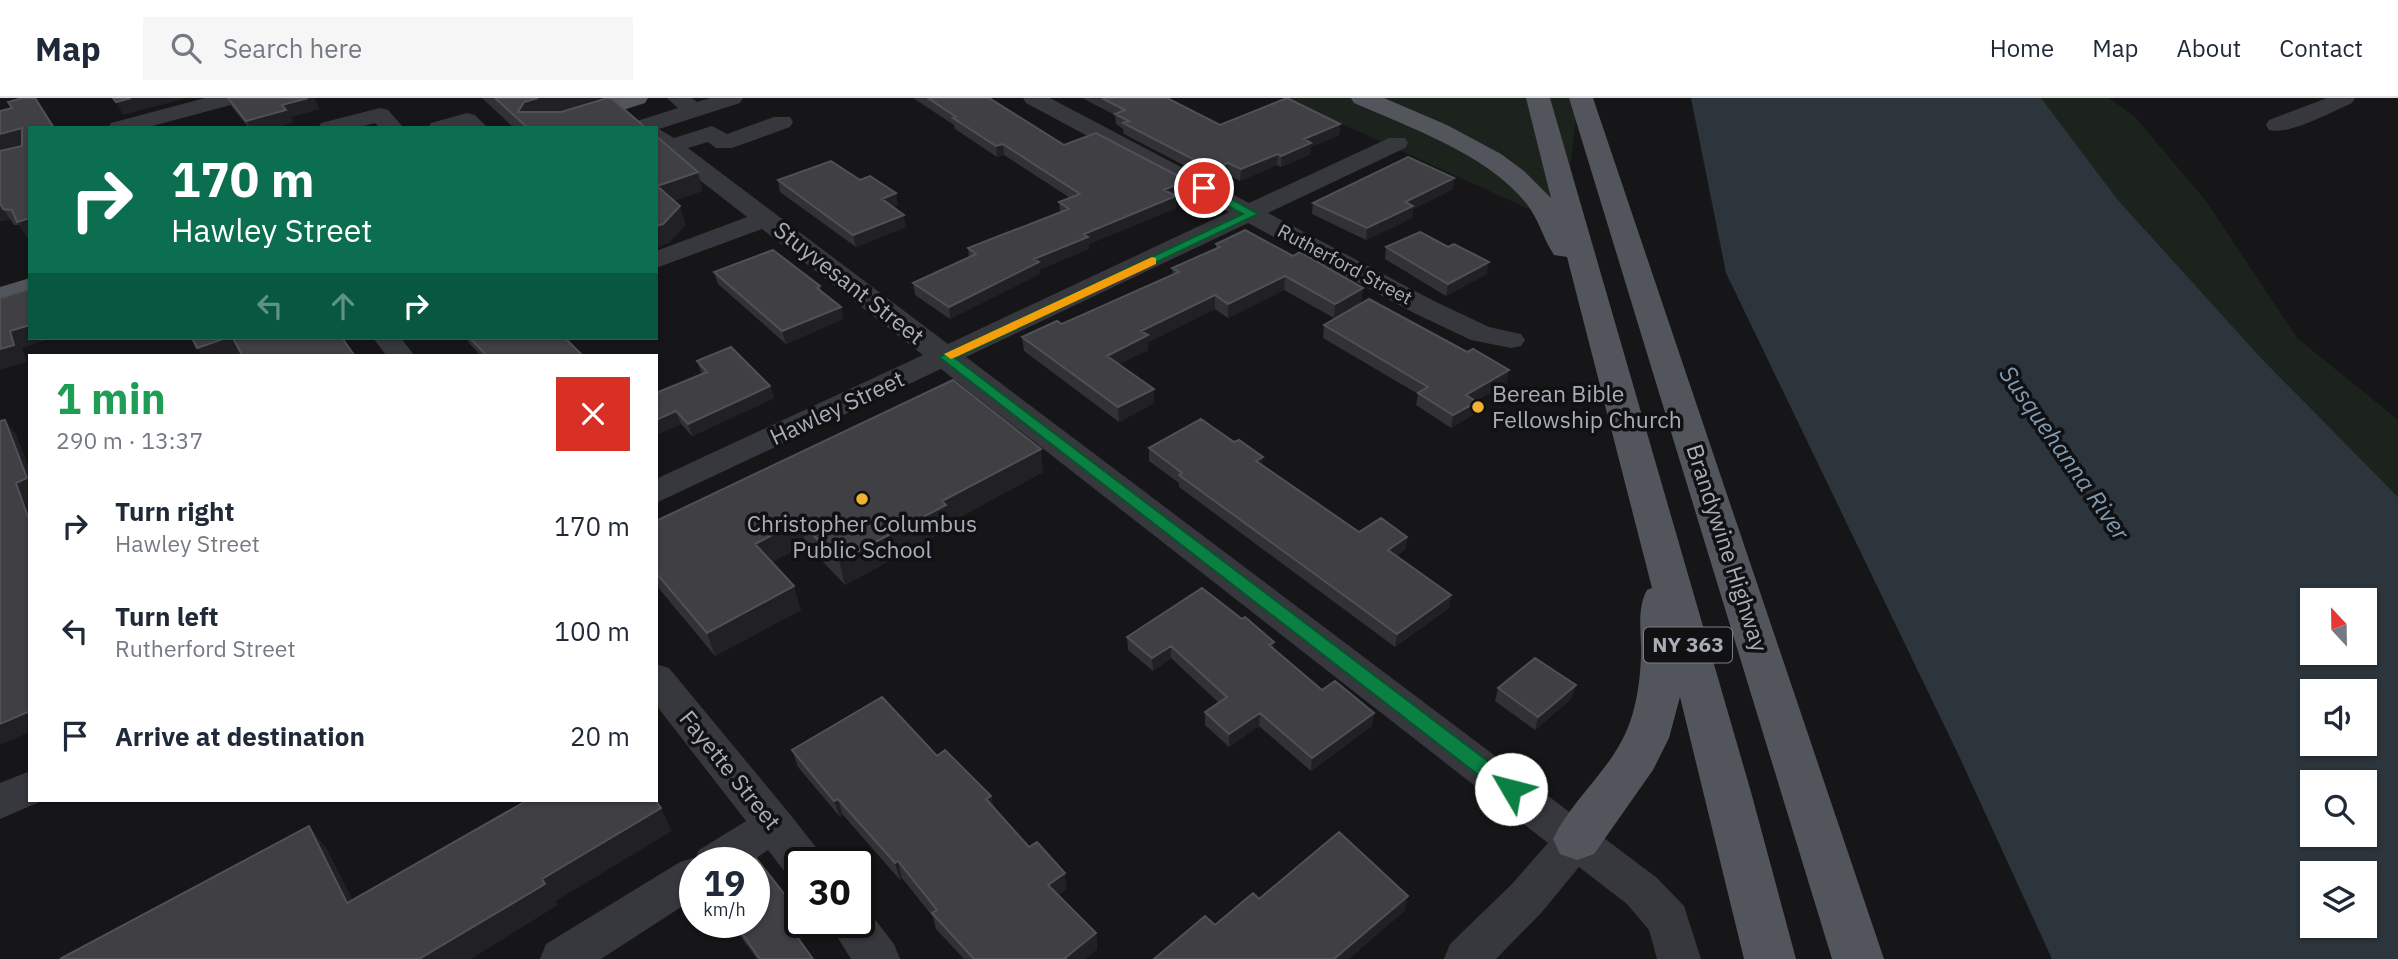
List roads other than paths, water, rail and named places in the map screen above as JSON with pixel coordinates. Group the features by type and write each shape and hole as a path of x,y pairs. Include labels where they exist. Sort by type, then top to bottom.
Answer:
{"main road":[{"path":"1363,98 1463,143 1492,160 1525,188 1548,213 1603,333"},
{"name":"NY 363","path":"1538,98 1728,792 1770,959"},
{"name":"Brandywine Highway","path":"1581,98 1857,959"},
{"path":"1601,98 1612,139 1617,212"},
{"path":"546,126 627,101"},
{"path":"0,297 28,288"},
{"path":"1577,839 1637,758 1651,728 1659,700 1662,624 1658,558 1650,508"}],"street":[{"path":"364,98 387,122"},
{"path":"658,131 685,102 732,98"},
{"name":"Rutherford Street","path":"1034,98 1447,318 1481,334 1511,340"},
{"path":"2277,125 2344,98"},
{"name":"Stuyvesant Street","path":"627,101 648,126"},
{"path":"127,126 216,105"},
{"path":"444,126 465,117"},
{"path":"348,126 387,122"},
{"path":"658,134 712,133 724,143 782,122"},
{"name":"Stuyvesant Street","path":"658,136 1643,891 1661,908 1674,933 1679,959"},
{"name":"Hawley Street","path":"658,491 1252,214 1397,143"},
{"path":"658,259 766,219"},
{"path":"389,340 399,354"},
{"name":"Fayette Street","path":"658,680 791,847"},
{"path":"0,802 28,789"},
{"path":"739,847 774,825"},
{"path":"1466,959 1527,898 1577,839"},
{"path":"562,959 679,885"},
{"path":"862,938 878,959"}],"water":[{"name":"Susquehanna River","path":"1691,98 2041,98 2118,200 2261,358 2398,497 2398,959 2052,959 1959,756 1726,273"}],"place":[{"name":"Berean Bible Fellowship Church","path":"1478,407"},
{"name":"Christopher Columbus Public School","path":"862,499"}]}
